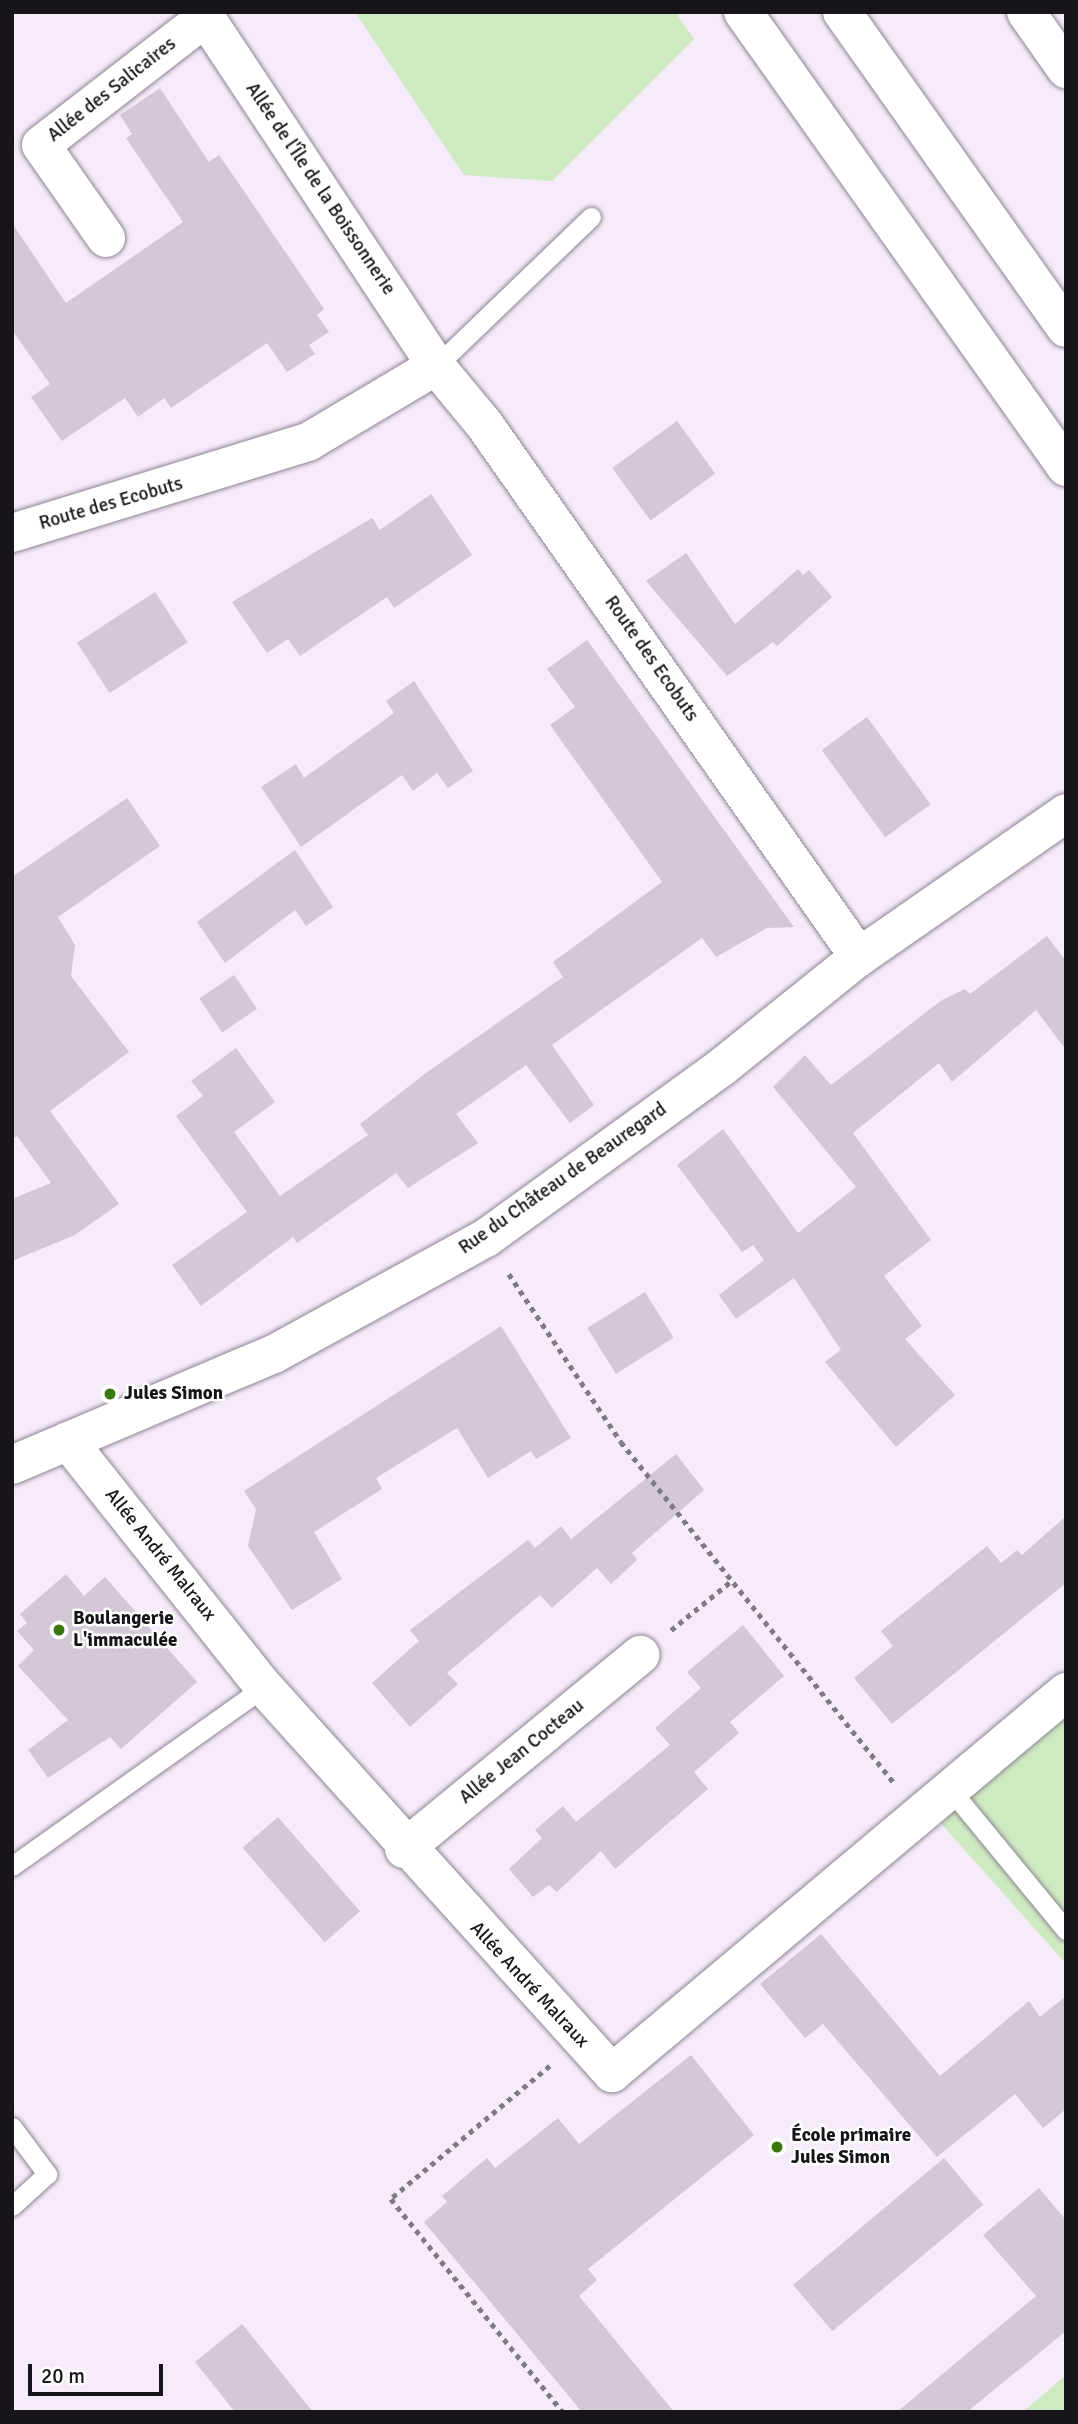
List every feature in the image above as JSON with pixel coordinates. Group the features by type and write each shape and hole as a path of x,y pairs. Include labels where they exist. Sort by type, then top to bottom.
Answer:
{"main road":[{"path":"743,12 1066,467"},
{"path":"842,12 1066,328"},
{"path":"1026,12 1066,69"},
{"name":"Allée des Salicaires","path":"106,238 41,145 204,15"},
{"name":"Allée de l'Île de la Boissonnerie","path":"204,15 436,366"},
{"name":"Route des Ecobuts","path":"12,533 308,442 436,366 484,424 859,957"},
{"name":"Rue du Château de Beauregard","path":"12,1465 274,1354 485,1238 722,1066 859,957 1066,813"},
{"name":"Allée André Malraux","path":"68,1441 264,1687 404,1849 611,2073 1066,1692"},
{"name":"Allée Jean Cocteau","path":"404,1849 640,1655"}],"lane":[{"name":"Route des Ecobuts","path":"436,366 591,217"},
{"path":"12,1866 264,1687"},
{"path":"950,1789 1066,1930"},
{"path":"12,2127 47,2174 12,2206"}],"path":[{"path":"485,1238 621,1442 730,1582 920,1814"},
{"path":"640,1655 730,1582"},
{"path":"563,2412 391,2199 581,2041"}],"green space":[{"path":"355,12 675,12 694,39 552,181 464,175"},
{"path":"1066,1705 1066,1964 936,1818"},
{"path":"1066,2375 1066,2412 1023,2412"}],"building":[{"path":"160,88 209,162 219,155 244,191 324,309 317,315 329,332 309,345 315,354 287,372 267,343 171,408 164,398 138,417 125,398 62,441 31,397 50,384 12,330 12,223 66,303 183,222 126,138 132,134 120,115"},
{"path":"677,421 715,474 650,521 612,468"},
{"path":"431,494 472,555 394,608 387,597 300,656 288,639 267,653 232,602 372,518 380,530"},
{"path":"686,553 735,624 798,569 803,575 809,570 832,597 777,646 773,642 727,676 646,581"},
{"path":"155,592 188,642 110,693 77,643"},
{"path":"587,640 794,927 767,928 716,957 702,938 552,1045 594,1105 570,1123 526,1065 456,1114 478,1143 408,1188 396,1173 297,1243 293,1237 201,1306 172,1265 247,1212 176,1116 203,1096 191,1081 236,1048 275,1102 234,1132 280,1196 368,1135 360,1124 426,1073 563,977 553,962 662,882 550,725 575,707 547,669"},
{"path":"414,681 473,771 448,788 437,773 413,791 402,775 301,847 261,787 296,764 304,778 394,713 386,701"},
{"path":"867,717 930,804 885,837 822,750"},
{"path":"127,798 160,846 58,917 75,945 71,976 129,1052 50,1111 119,1204 75,1235 12,1261 12,1199 51,1183 17,1136 12,1139 12,877"},
{"path":"295,850 333,907 306,926 295,910 225,963 197,922"},
{"path":"1047,936 1066,961 1066,1050 1036,1010 952,1082 939,1063 853,1133 931,1240 884,1276 922,1326 905,1339 955,1395 896,1447 825,1362 841,1350 794,1278 736,1319 719,1295 764,1260 753,1245 742,1252 677,1165 723,1129 798,1233 856,1187 773,1087 805,1055 831,1085 942,1000 965,989 970,994"},
{"path":"234,975 257,1009 222,1032 199,998"},
{"path":"645,1292 674,1338 616,1374 587,1328"},
{"path":"501,1326 571,1438 536,1459 531,1451 488,1478 457,1428 376,1478 382,1489 314,1532 342,1579 292,1610 248,1546 256,1509 244,1491"},
{"path":"676,1454 704,1490 632,1553 637,1560 611,1584 597,1568 552,1608 540,1595 447,1673 458,1684 410,1727 372,1683 419,1641 410,1630 528,1540 535,1548 561,1526 571,1539"},
{"path":"1066,1516 1066,1583 892,1724 854,1678 893,1646 881,1631 987,1546 1001,1563 1017,1550 1022,1555"},
{"path":"66,1574 84,1596 105,1577 197,1682 121,1749 110,1737 48,1778 28,1750 68,1720 18,1666 34,1650 17,1631 27,1623 20,1614"},
{"path":"743,1625 784,1676 730,1722 739,1733 694,1772 708,1789 615,1869 601,1851 557,1892 549,1885 533,1897 509,1869 542,1838 535,1830 563,1806 576,1822 670,1745 655,1728 701,1688 687,1672"},
{"path":"278,1817 360,1911 325,1942 243,1848"},
{"path":"821,1934 940,2076 1029,2001 1040,2017 1066,1996 1066,2109 1043,2128 1015,2094 937,2157 823,2024 805,2038 760,1984"},
{"path":"691,2055 754,2135 588,2269 597,2280 579,2296 674,2412 582,2412 424,2222 447,2202 442,2196 487,2158 495,2168 558,2118 579,2144"},
{"path":"944,2158 983,2205 832,2331 793,2285"},
{"path":"1039,2188 1066,2220 1066,2331 967,2412 897,2412 1036,2296 983,2235"},
{"path":"242,2324 313,2412 235,2412 195,2362"}],"place":[{"name":"Jules Simon","path":"110,1394"},
{"name":"Boulangerie L'immaculée","path":"59,1630"},
{"name":"École primaire Jules Simon","path":"777,2147"}]}
